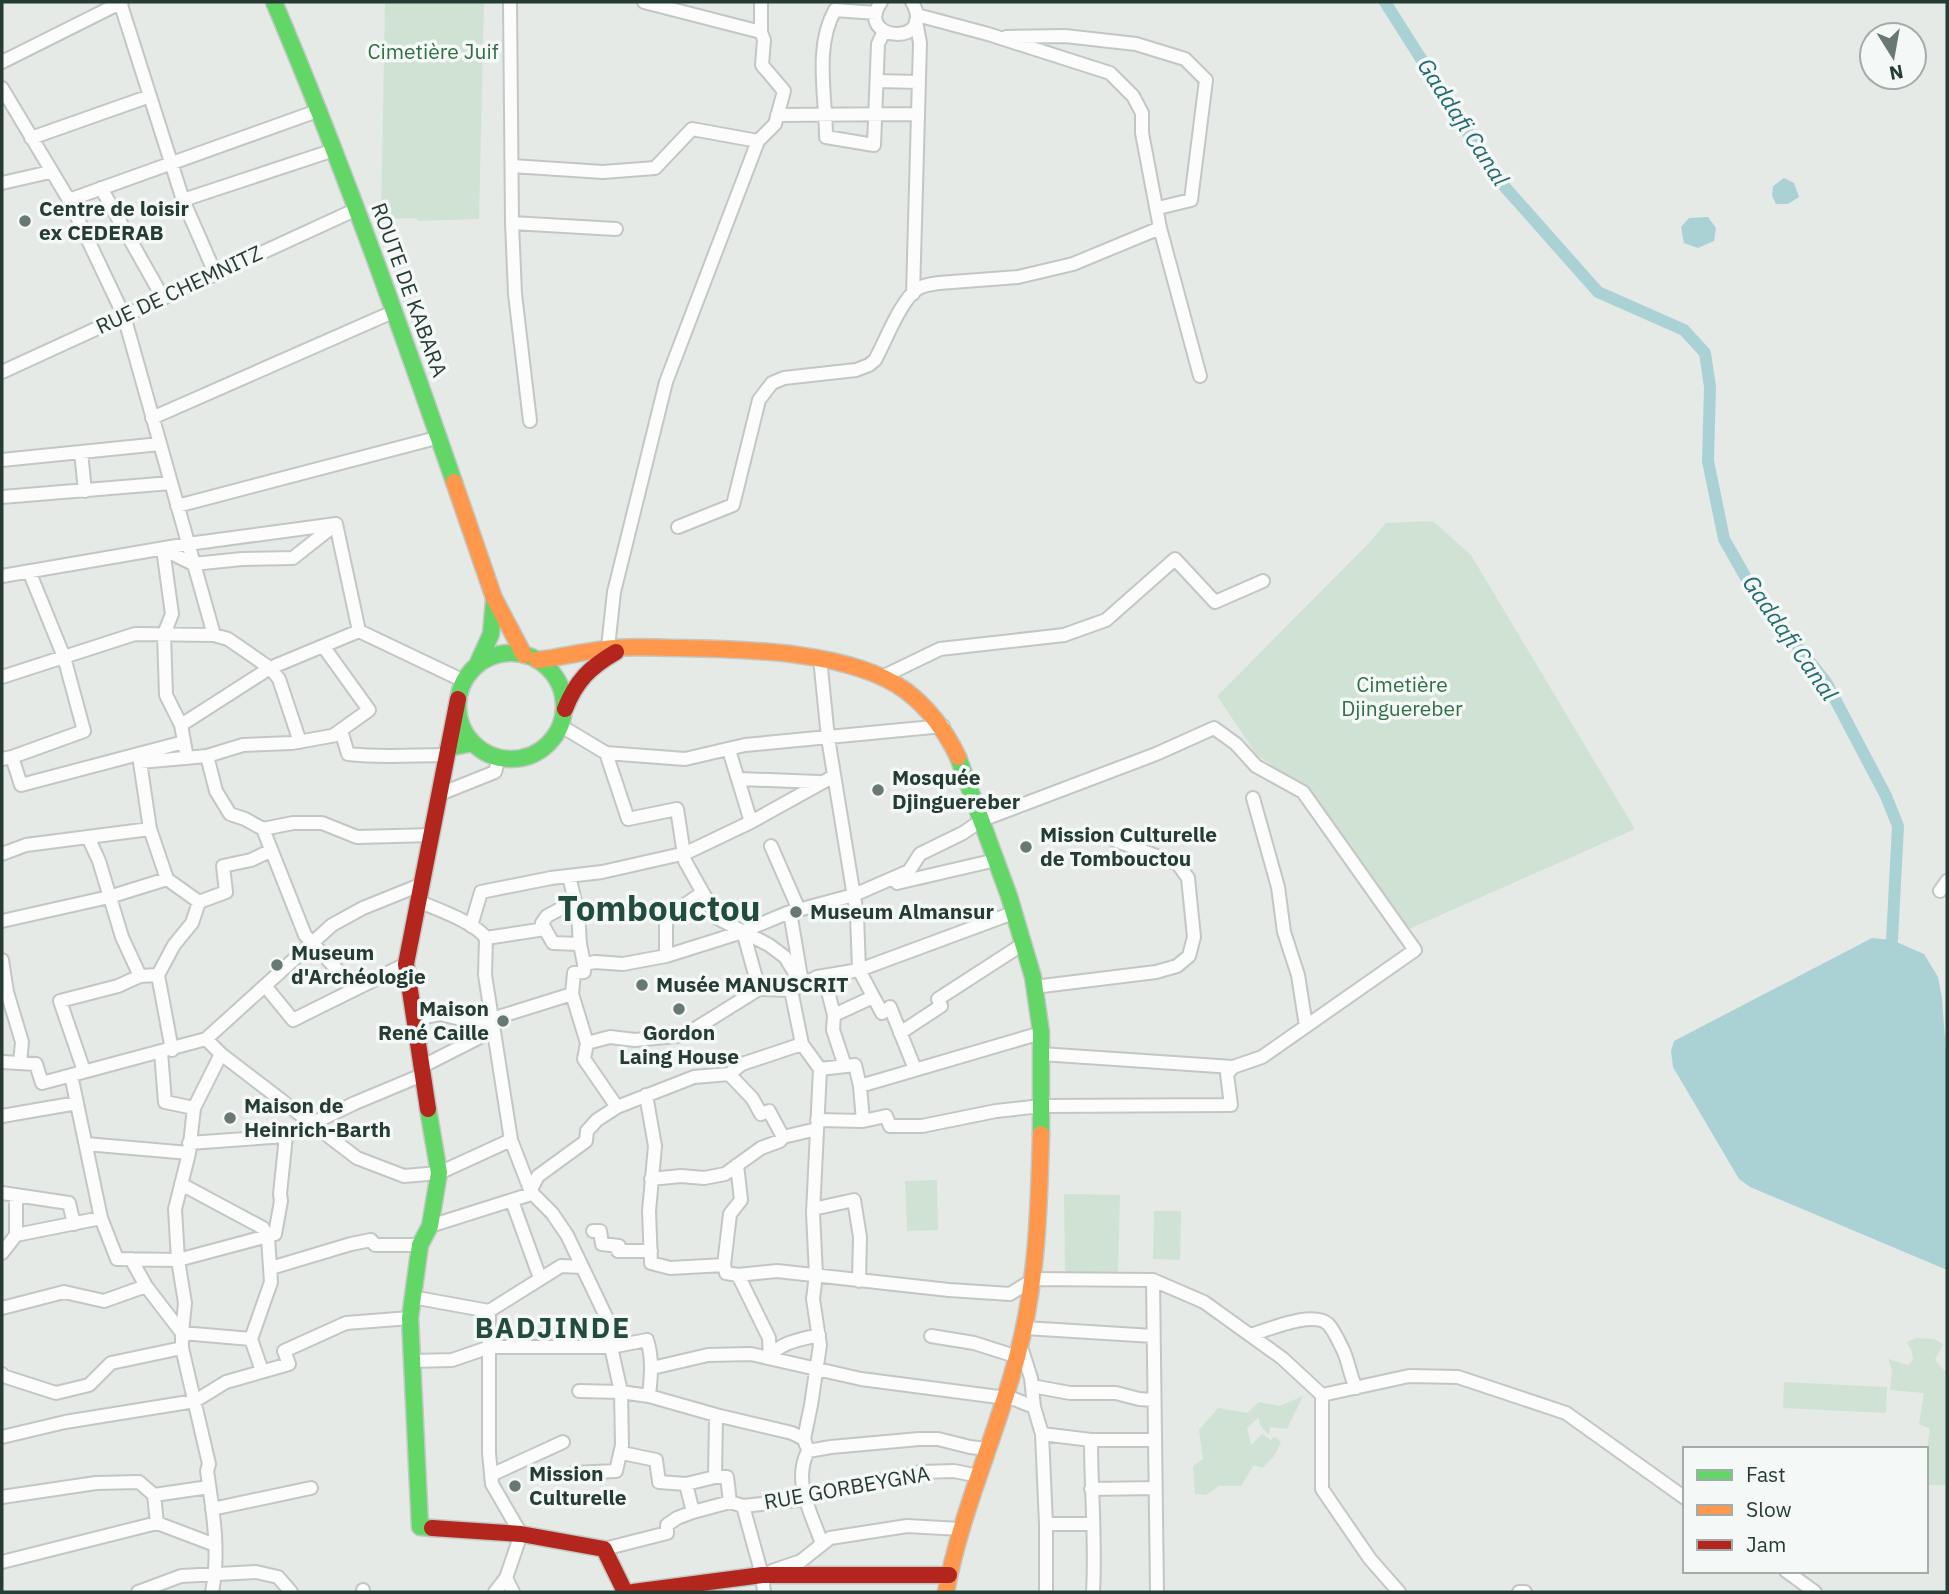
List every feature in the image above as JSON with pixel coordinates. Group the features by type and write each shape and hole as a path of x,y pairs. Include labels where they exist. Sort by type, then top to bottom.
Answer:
{"main road":[{"name":"ROUTE DE KABARA","path":"274,2 320,110 395,311 494,598"},
{"path":"494,598 531,657 549,669 558,681 564,695 563,718"},
{"path":"494,598 494,621 489,646 464,681 458,699 406,964 439,1173 430,1226 420,1245 410,1318 421,1527 521,1534 604,1549 625,1592"},
{"path":"458,699 458,715 463,730 473,743 499,758 529,756 553,739 574,685 589,667 616,647"},
{"path":"477,666 499,655 563,657 616,647 746,650 820,658 882,677 919,701 943,726 964,767 1023,944 1034,987 1041,1033 1042,1106 1034,1279 1025,1328 960,1529 946,1592"},
{"path":"447,752 473,743"},
{"path":"633,1592 762,1575 949,1575"}],"street":[{"path":"2,62 121,2 183,200 215,273"},
{"path":"510,2 515,293 530,421"},
{"path":"648,2 761,32"},
{"path":"616,647 614,592 666,382 758,141 775,124 784,92 762,65 764,40 761,32 761,2"},
{"path":"884,31 878,44 874,145 826,137 823,40 835,10 878,7 876,20 884,31 903,34 908,32 914,8"},
{"path":"914,8 1110,73 1133,96 1142,113 1142,133 1160,228 1200,376"},
{"path":"913,294 920,43 914,8"},
{"path":"997,37 1065,36 1136,44 1185,59 1206,80 1191,200 1158,208"},
{"path":"877,81 919,82"},
{"path":"2,88 69,200 124,316 214,635"},
{"path":"31,138 150,96"},
{"path":"69,200 320,110"},
{"path":"777,115 918,114"},
{"path":"512,166 603,172 655,169 692,129 758,141"},
{"path":"183,200 334,150"},
{"path":"2,183 50,172"},
{"path":"101,188 163,298"},
{"name":"RUE DE CHEMNITZ","path":"2,372 357,209"},
{"path":"512,223 616,229"},
{"path":"678,527 733,505 759,400 772,383 784,378 856,370 869,365 875,360 905,303 926,285 1018,277 1073,264 1160,228"},
{"path":"152,418 395,311"},
{"path":"177,506 440,437"},
{"path":"2,460 160,444"},
{"path":"81,452 85,491"},
{"path":"2,496 171,483"},
{"path":"2,576 188,544 336,524"},
{"path":"163,549 194,564 293,558 336,524"},
{"path":"336,524 359,631"},
{"path":"163,549 172,614 164,634 166,695 181,725 187,758"},
{"path":"882,677 940,649 1064,635 1106,620 1175,558 1215,602 1262,580"},
{"path":"29,571 64,657 84,731 7,758 21,785 184,742"},
{"path":"181,725 270,668 359,631 464,681"},
{"path":"2,677 135,634 214,635 228,639 270,668 279,678 299,741"},
{"path":"323,646 369,710 334,735"},
{"path":"820,658 834,776 859,893 859,970 883,1013 890,1007 915,1069"},
{"path":"563,718 606,754 628,819 677,809 683,854 690,872 717,918 769,945 785,957 797,987"},
{"path":"606,754 685,759 745,746 943,726"},
{"path":"859,893 909,871 920,854 982,820 1156,754 1214,728 1236,744 1256,766 1303,792 1415,950 1262,1057 1233,1067 1041,1054"},
{"path":"199,902 166,879 150,829 140,762 207,756 243,745 299,741 342,734 348,754 379,758 447,752"},
{"path":"729,750 751,822"},
{"path":"207,756 216,791 230,814 262,829 305,935 355,989"},
{"path":"440,794 495,772 499,758"},
{"path":"471,926 481,892 602,872 683,854 751,822 834,776"},
{"path":"739,779 822,783"},
{"path":"1253,798 1278,887 1284,933 1297,975 1306,1026"},
{"path":"262,829 293,823 322,823 357,837 432,835"},
{"path":"2,854 26,845 150,829"},
{"path":"88,837 99,861 122,937 140,976"},
{"path":"1034,987 1156,972 1177,966 1189,957 1194,937 1188,878 1178,864 1114,840"},
{"path":"771,846 795,911 802,1044 820,1069 813,1209 816,1275 813,1298 819,1335 818,1368 801,1473 806,1499 822,1544"},
{"path":"194,1108 164,1102 166,1051 158,975 174,945 191,923 199,902 226,892 223,866 251,860 270,851"},
{"path":"584,964 623,964 666,956 795,911 996,860"},
{"path":"569,876 584,964 584,972 574,974 572,994 587,1043 584,1059 617,1107"},
{"path":"2,921 109,897 166,879"},
{"path":"2,1062 36,1064 42,1083 206,1039 332,925 363,908 419,893 486,938 545,929"},
{"path":"666,956 666,922 702,893"},
{"path":"575,901 547,916 542,923 553,943 580,944"},
{"path":"587,1043 610,1037 635,1041 685,1035 759,989 797,987 824,976 859,970 1013,913"},
{"path":"743,931 759,989"},
{"path":"486,938 485,975 511,1140 531,1192 552,1213 567,1235 611,1327 611,1347 621,1392 622,1452 616,1471 573,1473"},
{"path":"900,1033 941,1006 938,999 1023,944"},
{"path":"2,960 4,992 22,1042 20,1063"},
{"path":"266,987 293,1020 406,964"},
{"path":"84,1071 60,1001 118,986 140,976 158,975"},
{"path":"824,976 834,1016 833,1031 845,1066"},
{"path":"415,1019 440,1014 473,1022 493,1023 572,994"},
{"path":"834,1016 873,997"},
{"path":"86,1144 189,1148 286,1136 421,1071 488,1033 493,1023"},
{"path":"860,1086 1041,1033"},
{"path":"206,1039 357,1158 404,1176 439,1173 511,1140"},
{"path":"430,1226 512,1201 531,1192 538,1176 586,1141 587,1131 597,1120 617,1107 694,1077 729,1074 742,1064 802,1044"},
{"path":"212,1592 216,1573 207,1471 209,1464 182,1348 185,1303 178,1260 175,1209 189,1148 194,1108 222,1054"},
{"path":"820,1069 855,1065 863,1121"},
{"path":"651,1179 681,1176 704,1178 725,1174 761,1148 817,1124 863,1121 886,1116 890,1126 922,1126 996,1111 1042,1106 1231,1105 1227,1074 1233,1067"},
{"path":"71,1074 101,1218 117,1259 178,1260 275,1234 286,1136"},
{"path":"729,1074 752,1098 761,1114 769,1111 783,1137"},
{"path":"646,1096 655,1146 649,1211 651,1263 670,1268 723,1265"},
{"path":"2,1116 77,1103"},
{"path":"737,1165 741,1200 730,1214 723,1265 726,1273 738,1275 777,1271 1010,1294 1034,1279 1153,1280 1204,1302 1282,1358 1322,1395 1322,1489 1370,1559 1399,1592"},
{"path":"181,1184 263,1228 268,1238 271,1282 251,1339 262,1371"},
{"path":"2,1194 69,1203 74,1224"},
{"path":"2,1253 16,1235 16,1195"},
{"path":"813,1209 854,1200 860,1237 859,1281"},
{"path":"512,1201 540,1278"},
{"path":"16,1235 101,1218"},
{"path":"593,1231 600,1231 602,1244 619,1246 618,1251 651,1251"},
{"path":"271,1268 371,1240 375,1244 420,1245"},
{"path":"131,1259 146,1286 182,1333 251,1339"},
{"path":"412,1297 489,1311 561,1266 582,1267"},
{"path":"738,1275 769,1338 770,1358"},
{"path":"1153,1280 1157,1592"},
{"path":"2,1308 64,1292 104,1301 146,1286"},
{"path":"489,1311 492,1484 521,1534 506,1577 495,1592"},
{"path":"2,1437 65,1422 195,1401 226,1382 289,1364 284,1351 345,1322 410,1318"},
{"path":"1250,1335 1308,1318 1322,1320 1329,1325 1345,1354 1349,1374 1356,1388"},
{"path":"1025,1328 1153,1336"},
{"path":"770,1358 773,1351 783,1345 819,1335"},
{"path":"931,1336 1019,1352 1032,1386 1034,1407 1042,1434 1046,1592"},
{"path":"412,1362 452,1360 490,1347 611,1347 647,1340 652,1368 649,1396"},
{"path":"2,1375 56,1393 89,1385 111,1363 182,1348"},
{"path":"652,1368 708,1355 751,1354 861,1379 1014,1399 1034,1407"},
{"path":"1322,1395 1409,1376 1458,1377 1566,1413 1683,1497"},
{"path":"1032,1386 1070,1393 1116,1393 1154,1400"},
{"path":"579,1391 649,1396 792,1433 806,1445 831,1447 938,1439 970,1447 988,1448"},
{"path":"715,1476 716,1415"},
{"path":"1042,1434 1091,1440 1155,1440"},
{"path":"1091,1440 1095,1547 1093,1592"},
{"path":"491,1475 563,1443"},
{"path":"604,1549 667,1533 667,1525 677,1518 730,1502 727,1477 715,1476 686,1484 659,1482 656,1460 622,1452"},
{"name":"RUE GORBEYGNA","path":"730,1502 743,1506 806,1499 921,1472 954,1471 979,1476"},
{"path":"2,1497 96,1483 139,1482 154,1495 157,1523"},
{"path":"686,1484 693,1511"},
{"path":"154,1495 209,1487"},
{"path":"1091,1489 1156,1488"},
{"path":"212,1508 311,1489"},
{"path":"743,1506 764,1592"},
{"path":"2,1562 157,1523 215,1545"},
{"path":"1046,1524 1093,1524"},
{"path":"762,1575 801,1561 830,1538 907,1526 960,1529"},
{"path":"138,1592 181,1576 256,1572 278,1577 291,1592"},
{"path":"1789,1573 1815,1592"},
{"path":"506,1577 513,1592"},
{"path":"1519,1592 1525,1592"}],"green space":[{"name":"Cimetière Juif","path":"385,2 484,2 479,219 381,219"},
{"name":"Cimetière Djinguereber","path":"1433,521 1471,555 1635,829 1407,930 1310,793 1257,755 1217,696 1386,523"},
{"path":"937,1180 938,1230 907,1231 905,1181"},
{"path":"1064,1194 1120,1195 1118,1273 1065,1272"},
{"path":"1154,1211 1181,1211 1180,1260 1153,1259"},
{"path":"1916,1338 1934,1339 1943,1344 1935,1360 1947,1371 1947,1485 1928,1485 1927,1447 1930,1429 1919,1424 1924,1393 1890,1390 1892,1370 1888,1359 1908,1365 1913,1360 1907,1342"},
{"path":"1784,1382 1887,1387 1886,1413 1783,1408"},
{"path":"1303,1396 1287,1429 1270,1427 1269,1435 1260,1425 1259,1417 1247,1428 1251,1445 1262,1434 1271,1440 1274,1436 1281,1442 1275,1455 1262,1468 1254,1465 1241,1486 1219,1486 1206,1495 1195,1494 1193,1466 1203,1459 1199,1430 1218,1408 1247,1413 1259,1402 1280,1406"}],"water":[{"path":"1784,178 1794,183 1799,197 1788,204 1776,204 1772,196 1773,186"},
{"path":"1708,217 1716,228 1714,241 1698,248 1684,243 1681,227 1689,218"},
{"path":"1872,938 1892,940 1924,954 1938,977 1947,1065 1947,1270 1750,1187 1739,1179 1673,1067 1671,1051 1674,1041"}],"waterway":[{"name":"Gaddafi Canal","path":"1385,2 1496,177 1598,292 1684,330 1705,353 1710,387 1708,461 1724,539 1754,592 1826,682 1886,796 1898,826 1892,940"}],"traffic: fast":[{"path":"274,2 323,121 454,482"},
{"path":"477,665 491,634 494,600"},
{"path":"511,653 531,657 548,669 560,686 564,706 560,726 548,743 531,755 511,759 491,755 474,743 462,726 458,706 462,686 474,669 491,657 511,653"},
{"path":"448,748 473,743"},
{"path":"958,757 1009,896 1033,977 1041,1032 1041,1134"},
{"path":"428,1109 439,1173 430,1226 420,1245 410,1318 420,1527 432,1528"}],"traffic: slow":[{"path":"454,482 494,598 524,655"},
{"path":"537,660 624,647 766,651 828,660 883,678 906,691 923,705 936,721 958,757"},
{"path":"946,1592 960,1532 1009,1387 1024,1330 1036,1246 1041,1134"}],"traffic: jam":[{"path":"565,709 574,690 585,676 616,652"},
{"path":"428,1109 406,964 458,699"},
{"path":"432,1528 521,1534 604,1549 625,1592"},
{"path":"633,1592 762,1575 949,1575"}],"place":[{"name":"Centre de loisir ex CEDERAB","path":"25,221"},
{"name":"Mosquée Djinguereber","path":"878,790"},
{"name":"Mission Culturelle de Tombouctou","path":"1026,847"},
{"name":"Museum Almansur","path":"796,912"},
{"name":"Museum d'Archéologie","path":"277,965"},
{"name":"Musée MANUSCRIT","path":"642,985"},
{"name":"Gordon Laing House","path":"679,1009"},
{"name":"Maison René Caille","path":"503,1021"},
{"name":"Maison de Heinrich-Barth","path":"230,1118"},
{"name":"Mission Culturelle","path":"515,1486"}],"district":[{"name":"Tombouctou","path":"659,909"},
{"name":"BADJINDE","path":"553,1328"}]}
